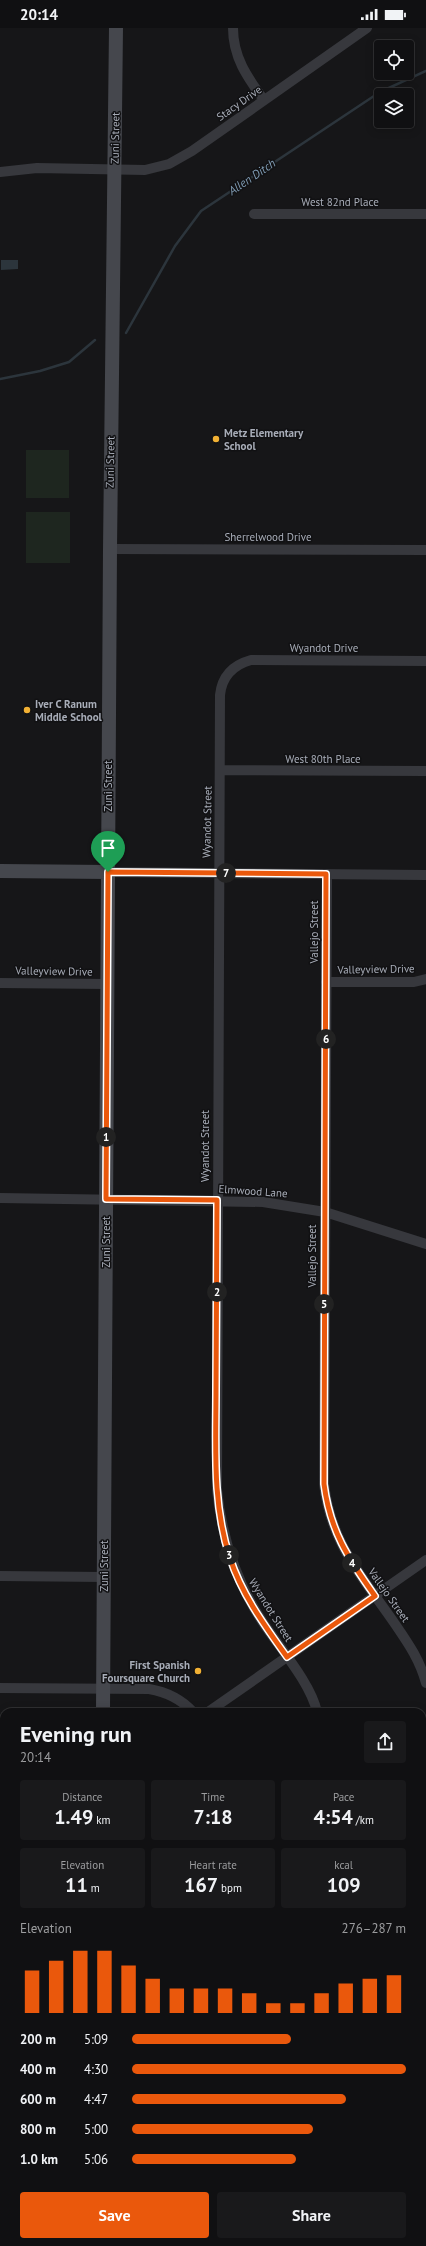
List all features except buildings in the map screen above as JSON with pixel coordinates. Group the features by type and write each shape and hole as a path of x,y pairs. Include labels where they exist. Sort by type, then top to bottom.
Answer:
{"street":[{"name":"Zuni Street","path":"103,1708 110,548 116,28"},
{"path":"233,28 238,59 246,75 264,100"},
{"name":"Stacy Drive","path":"114,170 146,170 169,164 192,151 367,28"},
{"path":"0,172 37,168 114,170"},
{"name":"West 82nd Place","path":"254,214 426,214"},
{"name":"Sherrelwood Drive","path":"110,548 426,550"},
{"name":"Wyandot Drive","path":"226,676 238,665 251,660 426,661"},
{"name":"Wyandot Street","path":"226,676 220,695 216,1456 220,1519 230,1558 241,1586 262,1622 287,1657 310,1694 315,1708"},
{"name":"West 80th Place","path":"220,770 426,771"},
{"path":"0,871 426,875"},
{"name":"Vallejo Street","path":"326,874 324,1484 330,1520 341,1545 412,1649 426,1683"},
{"name":"Valleyview Drive","path":"326,982 414,982 426,978"},
{"name":"Valleyview Drive","path":"0,983 107,984"},
{"name":"Elmwood Lane","path":"0,1198 217,1200 262,1202 325,1212 426,1244"},
{"path":"214,1708 426,1560"},
{"path":"0,1576 104,1577"},
{"path":"0,1688 103,1688 156,1690 177,1698 188,1708"}],"shaded area":[{"path":"1,260 18,260 18,269 1,270"},
{"path":"26,450 69,450 69,498 26,498"},
{"path":"26,512 70,512 70,563 26,563"}],"waterway":[{"name":"Allen Ditch","path":"126,333 175,246 201,211 380,92 426,71"},
{"name":"Allen Ditch","path":"0,379 40,371 69,362 95,340"}],"place":[{"name":"Metz Elementary School","path":"216,439"},
{"name":"Iver C Ranum Middle School","path":"27,710"},
{"name":"First Spanish Foursquare Church","path":"198,1671"}],"route":[{"path":"108,872 326,874 324,1484 330,1520 335,1534 354,1566 375,1596 287,1657 262,1622 241,1586 230,1558 220,1519 216,1490 217,1200 106,1199 108,872"}]}
